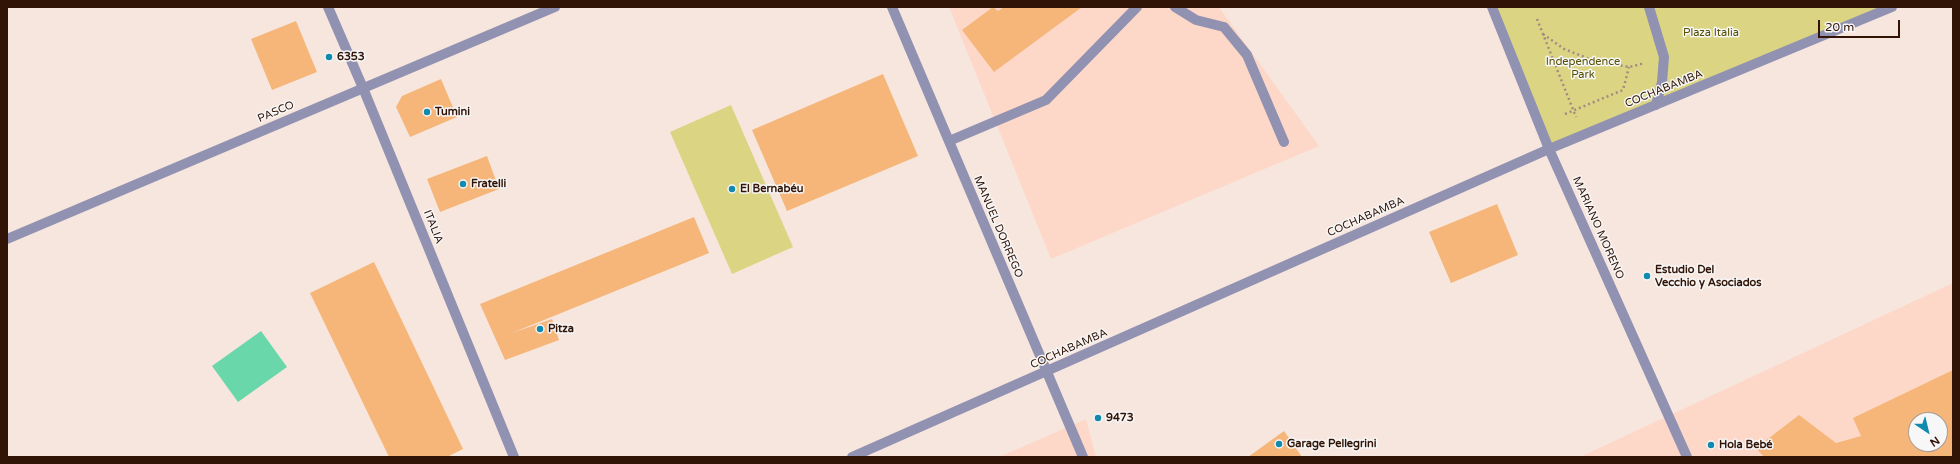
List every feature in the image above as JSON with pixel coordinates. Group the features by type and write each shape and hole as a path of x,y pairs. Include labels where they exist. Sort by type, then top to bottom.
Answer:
{"street":[{"name":"ITALIA","path":"328,7 363,88 514,457"},
{"name":"PASCO","path":"7,239 555,7"},
{"name":"MANUEL DORREGO","path":"892,7 1083,457"},
{"path":"949,141 1046,100 1137,7"},
{"path":"1175,7 1196,20 1224,27 1247,55 1284,142"},
{"name":"MARIANO MORENO","path":"1492,7 1549,149 1687,457"},
{"path":"1649,7 1664,57 1662,82 1656,105"},
{"name":"COCHABAMBA","path":"852,457 1549,149 1892,7"}],"path":[{"path":"1537,19 1577,118"},
{"path":"1543,34 1564,49 1592,60 1629,67 1651,61"},
{"path":"1565,114 1623,90 1629,67"}],"shaded area":[{"path":"949,7 1219,7 1319,146 1051,259"},
{"path":"1953,283 1953,457 1580,457"},
{"path":"261,331 287,367 238,402 212,366"},
{"path":"1086,419 1096,457 999,457"}],"green space":[{"name":"Independence Park","path":"1492,7 1892,7 1549,149"},
{"name":"El Bernabéu","path":"731,105 793,247 732,274 670,132"}],"building":[{"path":"993,7 998,11 1004,7 1082,7 994,72 962,30"},
{"path":"296,21 317,72 272,90 251,39"},
{"path":"883,74 918,156 787,211 752,130"},
{"name":"Tumini","path":"441,79 457,117 410,137 396,107 402,96"},
{"name":"Fratelli","path":"487,156 499,189 440,212 427,179"},
{"path":"1497,204 1518,255 1451,283 1429,232"},
{"path":"694,217 709,253 512,333 552,319 559,340 505,360 480,304"},
{"path":"374,262 463,449 447,457 389,457 310,293"},
{"path":"1953,370 1953,457 1764,457 1756,448 1799,415 1836,443 1861,436 1853,418"},
{"name":"Garage Pellegrini","path":"1284,431 1302,457 1248,457"}],"place":[{"name":"6353","path":"329,57"},
{"name":"Tumini","path":"427,112"},
{"name":"Fratelli","path":"463,184"},
{"name":"El Bernabéu","path":"732,189"},
{"name":"Estudio Del Vecchio y Asociados","path":"1647,276"},
{"name":"Pitza","path":"540,329"},
{"name":"9473","path":"1098,418"},
{"name":"Garage Pellegrini","path":"1279,444"},
{"name":"Hola Bebé","path":"1711,445"}],"park label":[{"name":"Plaza Italia","path":"1711,33"}]}
